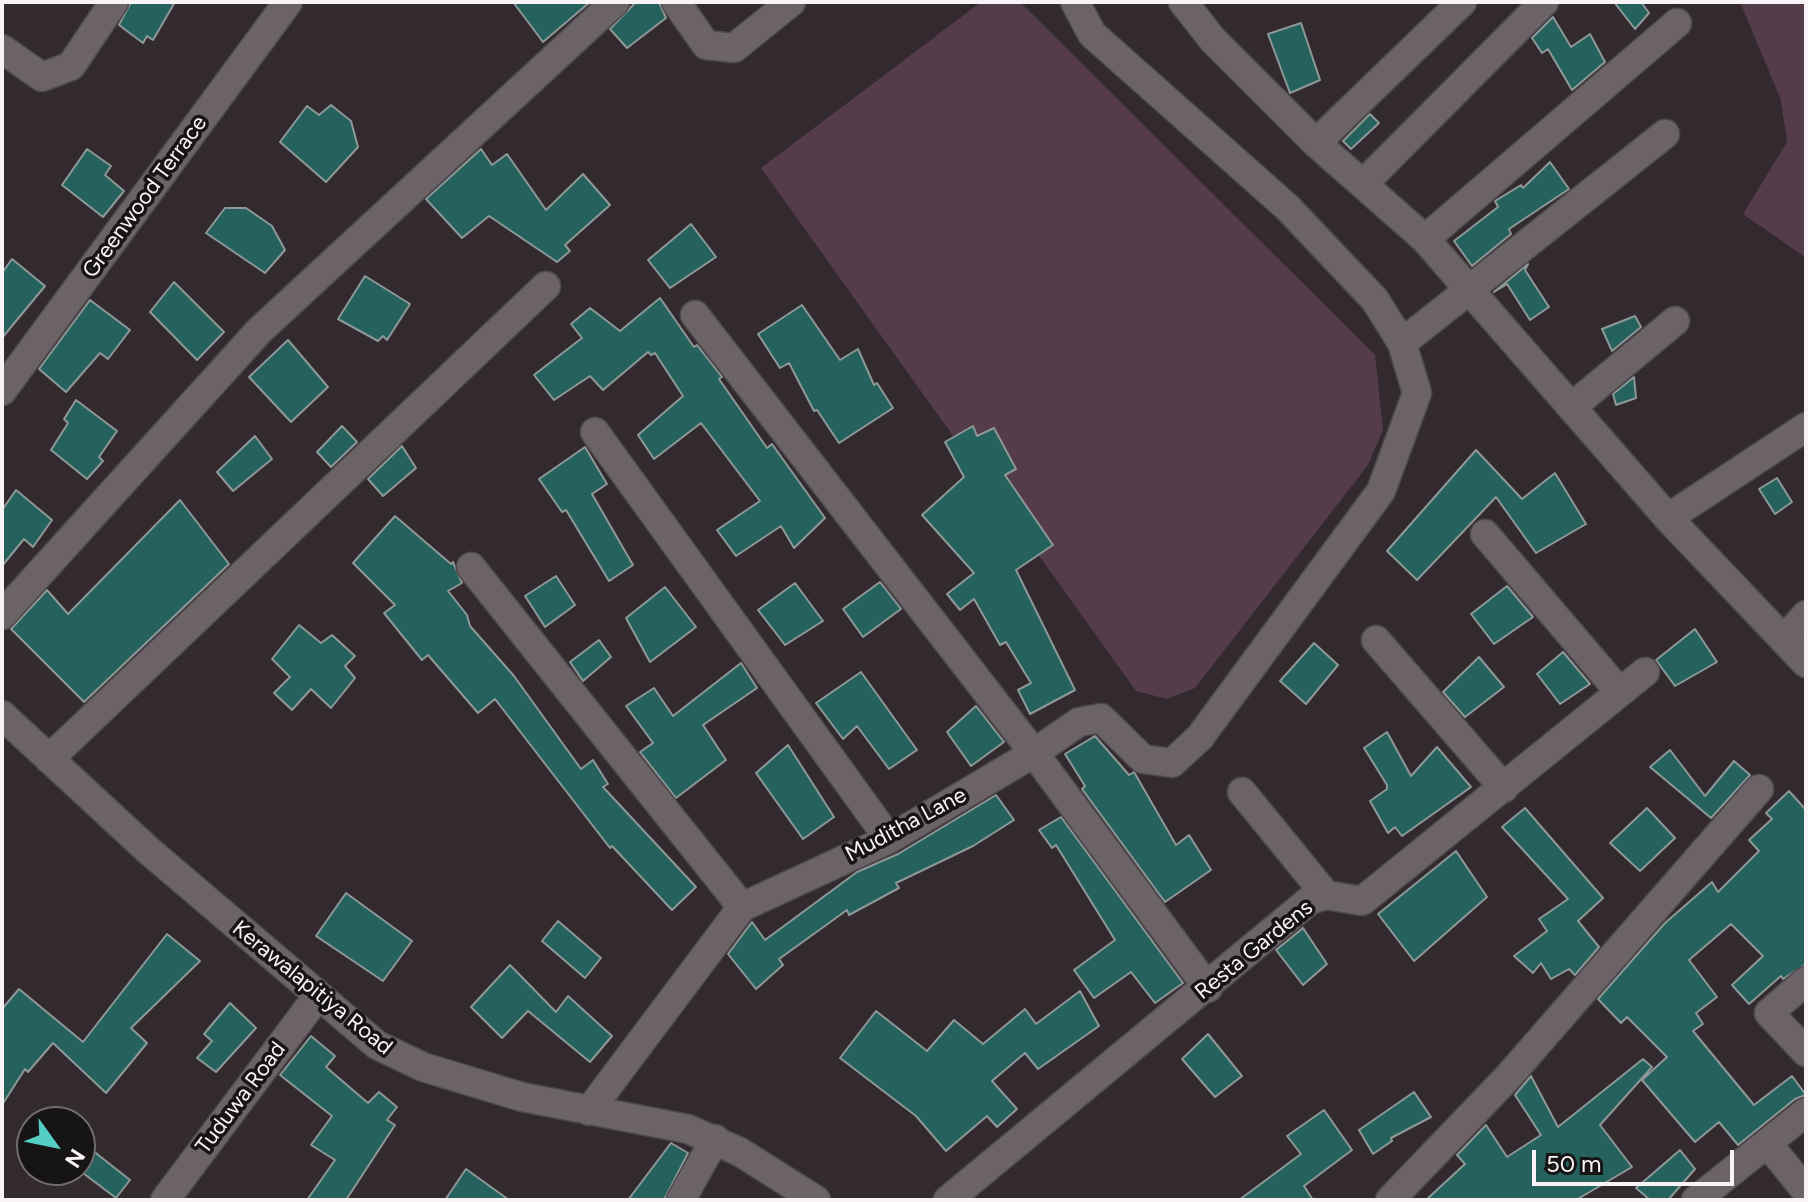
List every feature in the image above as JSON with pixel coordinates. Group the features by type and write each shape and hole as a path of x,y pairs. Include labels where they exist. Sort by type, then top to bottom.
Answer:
{"street":[{"path":"2,49 42,77 71,66 114,2"},
{"name":"Greenwood Terrace","path":"2,391 288,2"},
{"path":"2,615 259,331 615,2"},
{"path":"676,2 706,45 734,48 791,2"},
{"path":"1075,2 1092,34 1288,208 1375,300 1402,343 1665,134"},
{"path":"1183,2 1213,40 1316,143 1365,182 1425,239 1668,518 1806,663"},
{"path":"1316,143 1462,2"},
{"path":"1365,182 1544,2"},
{"path":"1425,239 1677,23"},
{"path":"49,759 546,286"},
{"path":"695,315 1034,753 1208,988"},
{"path":"1573,406 1675,321"},
{"name":"Muditha Lane","path":"589,1111 742,907 889,839 1034,753 1079,722 1101,718 1143,759 1172,763 1200,737 1381,491 1417,393 1402,343"},
{"path":"1668,518 1806,427"},
{"path":"595,432 889,839"},
{"path":"1485,534 1618,690"},
{"path":"471,567 742,907"},
{"path":"1784,640 1806,615"},
{"path":"1376,640 1504,788"},
{"name":"Resta Gardens","path":"948,1200 1208,988 1310,900 1326,895 1362,901 1504,788 1618,690 1645,672"},
{"name":"Kerawalapitiya Road","path":"2,715 317,997 377,1045 401,1059 522,1097 688,1129 715,1139 816,1200"},
{"path":"1390,1200 1509,1076 1759,789"},
{"path":"1242,792 1326,895"},
{"path":"1806,981 1769,1013 1806,1052"},
{"name":"Tuduwa Road","path":"165,1200 317,997"},
{"path":"1696,1200 1806,1112"},
{"path":"681,1200 715,1139"},
{"path":"1767,1143 1806,1191"}],"shaded area":[{"path":"981,2 1020,2 1375,355 1383,430 1368,465 1195,688 1167,699 1136,691 761,168"},
{"path":"1740,2 1806,2 1806,258 1743,214 1787,142 1781,100"}],"building":[{"path":"131,2 175,2 153,40 147,36 143,43 119,25"},
{"path":"513,2 590,2 543,42"},
{"path":"636,2 659,2 666,18 627,48 610,29"},
{"path":"1614,2 1641,2 1649,13 1635,29"},
{"path":"1553,17 1571,47 1590,34 1605,62 1572,90 1548,49 1542,53 1532,38"},
{"path":"1301,23 1320,80 1290,93 1268,34"},
{"path":"331,105 351,121 358,147 326,182 280,142 307,106 319,115"},
{"path":"1370,114 1379,123 1351,149 1343,141"},
{"path":"87,149 111,166 105,175 124,191 103,217 62,185"},
{"path":"481,149 492,165 507,154 546,210 583,174 610,205 565,245 570,251 557,262 489,216 462,238 426,199"},
{"path":"1550,162 1569,189 1509,229 1511,234 1472,266 1454,241 1498,207 1495,201 1521,185 1523,188"},
{"path":"225,208 246,208 272,226 285,250 265,273 206,233"},
{"path":"691,224 716,257 670,288 648,260"},
{"path":"12,259 45,286 2,338 2,273"},
{"path":"1528,264 1525,270 1549,307 1530,320 1507,284 1494,292"},
{"path":"365,276 410,304 387,340 383,336 378,341 338,319"},
{"path":"174,282 224,332 197,360 150,312"},
{"path":"660,298 694,347 697,345 722,377 719,379 767,448 772,444 825,518 794,548 781,526 736,556 717,530 760,501 701,423 654,459 638,435 683,396 655,353 651,355 648,352 603,390 590,376 554,400 534,375 582,338 571,324 590,308 620,331"},
{"path":"90,300 130,330 108,359 100,353 66,392 39,369"},
{"path":"802,305 840,360 858,349 874,385 877,383 893,408 839,443 817,410 814,411 789,363 780,368 758,334"},
{"path":"1635,316 1641,327 1612,351 1602,329"},
{"path":"288,340 328,387 291,422 249,377"},
{"path":"1634,377 1636,398 1616,405 1613,394"},
{"path":"76,400 117,431 99,457 103,461 87,479 51,450 68,423 64,419"},
{"path":"342,426 357,442 331,467 317,452"},
{"path":"973,426 977,436 994,428 1016,469 1005,475 1053,545 1016,570 1075,690 1030,714 1018,690 1031,683 1006,642 1000,645 974,599 960,610 947,594 974,573 922,515 964,477 945,442"},
{"path":"255,436 272,459 233,491 217,472"},
{"path":"402,446 416,468 383,496 368,479"},
{"path":"585,447 607,484 592,494 633,565 609,581 566,510 562,512 539,479"},
{"path":"1476,450 1522,499 1555,473 1586,524 1536,553 1496,497 1417,580 1387,551"},
{"path":"1777,478 1792,502 1775,514 1759,489"},
{"path":"16,490 52,520 33,547 24,539 2,566 2,510"},
{"path":"180,500 229,564 84,702 11,629 47,590 68,614"},
{"path":"395,516 451,564 453,562 462,583 448,591 467,615 470,626 514,676 581,769 593,760 608,784 603,787 696,887 672,910 612,846 610,848 495,699 478,713 428,655 422,660 384,613 395,605 353,563"},
{"path":"556,576 575,605 545,627 525,596"},
{"path":"880,582 901,609 863,637 843,609"},
{"path":"795,583 823,621 785,645 758,610"},
{"path":"1507,586 1533,617 1494,644 1471,614"},
{"path":"665,587 696,627 650,662 626,618"},
{"path":"299,625 321,643 332,635 355,656 345,666 355,678 331,708 311,689 292,710 274,693 290,677 272,659"},
{"path":"1695,629 1717,662 1675,686 1656,660"},
{"path":"599,640 611,657 583,681 570,662"},
{"path":"1314,643 1338,665 1306,704 1280,681"},
{"path":"1563,652 1590,684 1560,704 1537,674"},
{"path":"1479,657 1504,687 1465,717 1443,692"},
{"path":"741,663 757,688 703,725 726,760 676,798 640,752 653,743 626,706 654,688 673,716"},
{"path":"861,672 917,750 889,769 857,726 843,739 816,703"},
{"path":"976,706 1004,742 971,766 947,732"},
{"path":"1387,732 1411,776 1437,747 1471,787 1402,836 1395,827 1388,833 1370,801 1387,789 1387,785 1364,748"},
{"path":"1095,736 1129,775 1134,772 1176,845 1189,835 1211,870 1165,902 1082,789 1085,786 1065,754"},
{"path":"788,745 834,817 803,839 756,773"},
{"path":"1670,750 1705,796 1734,761 1750,775 1711,818 1650,767"},
{"path":"1789,791 1806,810 1806,964 1783,979 1781,976 1749,1004 1732,985 1763,956 1731,924 1689,960 1717,997 1696,1013 1703,1024 1693,1031 1754,1105 1792,1076 1806,1095 1795,1099 1738,1145 1719,1122 1695,1142 1642,1080 1667,1057 1627,1017 1621,1023 1598,999 1665,923 1712,882 1718,892 1759,851 1749,840 1772,819 1766,813"},
{"path":"996,795 1014,820 973,846 896,883 899,888 849,915 847,910 779,959 783,965 756,989 728,954 752,922 765,940 857,872 898,854"},
{"path":"1525,808 1603,898 1578,921 1599,947 1575,975 1569,969 1551,979 1541,963 1533,973 1514,956 1547,931 1539,919 1568,899 1502,827"},
{"path":"1647,808 1675,838 1640,871 1610,843"},
{"path":"1061,817 1183,983 1155,1003 1131,972 1094,998 1074,970 1115,940 1056,845 1052,848 1039,830"},
{"path":"1456,851 1487,897 1414,961 1378,914"},
{"path":"346,893 412,941 383,981 316,936"},
{"path":"558,921 601,958 585,978 542,941"},
{"path":"1303,928 1327,964 1303,985 1276,950"},
{"path":"167,934 200,961 131,1028 147,1043 106,1093 53,1043 28,1072 25,1069 2,1105 2,1009 19,989 83,1042"},
{"path":"510,965 556,1012 568,996 612,1036 590,1062 528,1011 502,1038 471,1007"},
{"path":"1080,991 1099,1026 1038,1069 1025,1053 992,1081 1017,1109 997,1127 987,1116 946,1151 916,1116 840,1058 876,1011 927,1051 954,1020 983,1044 1025,1009 1036,1024"},
{"path":"230,1003 256,1028 216,1072 197,1058 212,1041 204,1034"},
{"path":"1208,1034 1242,1076 1215,1097 1182,1059"},
{"path":"311,1036 335,1056 326,1067 368,1103 379,1092 397,1107 387,1120 395,1125 346,1200 307,1200 335,1160 311,1145 332,1116 280,1075"},
{"path":"1643,1059 1652,1067 1600,1125 1632,1167 1576,1200 1426,1200 1465,1164 1457,1155 1486,1125 1507,1157 1541,1135 1515,1095 1531,1076 1558,1127"},
{"path":"1414,1092 1431,1117 1391,1138 1392,1141 1373,1154 1359,1130"},
{"path":"1324,1110 1352,1150 1304,1186 1313,1200 1239,1200 1301,1154 1287,1136"},
{"path":"671,1143 688,1153 664,1200 628,1200"},
{"path":"1680,1150 1695,1169 1668,1200 1650,1200 1636,1188"},
{"path":"96,1153 130,1180 116,1198 96,1183"},
{"path":"466,1169 509,1200 445,1200"}]}
